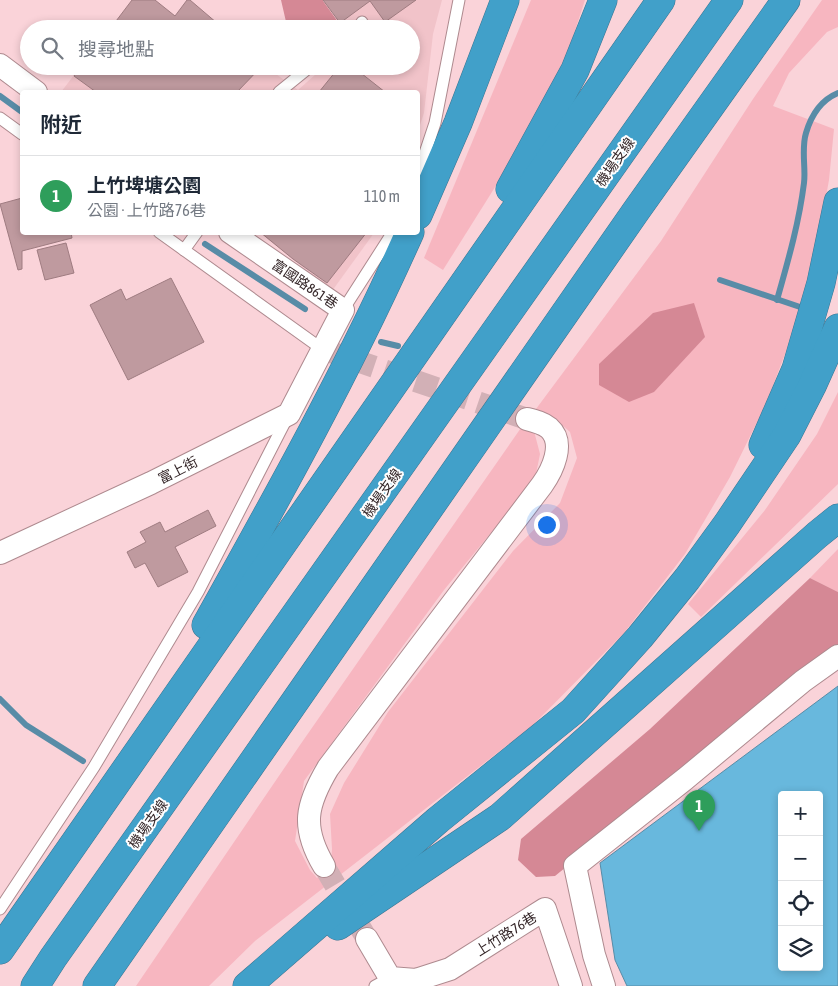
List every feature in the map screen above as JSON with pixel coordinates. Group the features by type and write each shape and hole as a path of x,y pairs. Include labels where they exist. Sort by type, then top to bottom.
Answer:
{"highway":[{"path":"420,210 458,123 505,0"},
{"path":"424,340 576,70 603,0"},
{"name":"機場支線","path":"35,986 729,0"},
{"path":"97,986 636,211 786,0"},
{"path":"0,950 656,7"},
{"path":"727,524 796,369 821,283 838,202"},
{"path":"130,761 246,555 318,421 409,235"},
{"path":"248,986 438,820 573,711 640,637 687,579 787,435 838,328"},
{"path":"248,986 500,817 828,526 838,512"}],"street":[{"path":"0,65 33,90"},
{"name":"富國路861巷","path":"234,235 343,310 322,349"},
{"path":"288,414 322,349"},
{"name":"富上街","path":"0,553 151,483 288,414"},
{"path":"324,866 311,842 308,828 309,814 318,784 328,768 542,486 552,468 556,451 555,435 543,424 527,418"},
{"path":"604,986 594,955 575,866 803,682 838,656"},
{"name":"上竹路76巷","path":"367,939 383,982 416,980 450,969 545,909 571,986"}],"lane":[{"path":"420,168 434,124 459,0"},
{"path":"281,90 300,75"},
{"path":"0,118 20,133"},
{"path":"163,235 322,349"},
{"path":"184,250 195,235"},
{"path":"343,310 391,235"},
{"path":"0,909 94,767 198,592 288,414"}],"shaded area":[{"path":"281,0 324,0 337,20 286,20"},
{"path":"331,0 442,0 433,34 424,113 420,125 420,90 298,90 315,75 420,75 420,20 338,20 326,4"},
{"path":"531,0 585,0 571,43 542,108 512,160 443,270 424,258"},
{"path":"822,0 838,0 838,27 827,32 789,73 773,106 834,129 829,180 818,240 801,312 766,404 730,477 685,554 624,633 532,726 255,941 209,986 136,986 300,745 523,425 534,431 540,454 535,479 444,590 304,781 295,841 310,870 317,878 331,864 330,814 344,783 388,712 513,551 560,503 577,458 570,432 552,416 542,420 533,413 661,241 753,99"},
{"path":"74,75 277,75 298,90 63,90"},
{"path":"262,235 373,235 332,291"},
{"path":"694,303 705,337 654,392 629,402 599,385 599,364 653,313"},
{"path":"838,392 838,484 701,617 688,604 765,510 817,434"},
{"path":"838,549 838,592 810,578"},
{"path":"810,578 838,592 838,647 555,876 536,877 518,860 521,839 650,729"}],"water":[{"path":"838,686 838,986 627,986 615,960 600,863"}],"building":[{"path":"132,0 155,0 175,16 187,0 190,0 213,20 117,20"},
{"path":"323,0 416,0 388,20 384,20 370,1 344,20 338,20"},
{"path":"253,75 239,90 93,90 74,76"},
{"path":"333,75 363,75 382,90 321,90"},
{"path":"20,199 20,235 72,235 72,238 22,251 22,269 18,270 0,204"},
{"path":"264,235 365,235 327,283"},
{"path":"66,243 74,273 45,280 37,250"},
{"path":"171,278 204,342 128,380 90,305 121,289 126,300"},
{"path":"208,510 216,526 175,547 188,572 158,587 145,563 135,568 127,552 146,542 140,532 160,522 165,532"}],"waterway":[{"path":"777,300 793,242 802,198 806,133 817,109 838,93"},
{"path":"0,96 20,111"},
{"path":"205,244 305,309"},
{"path":"720,280 806,309"},
{"path":"381,342 398,346"},
{"path":"0,699 26,725 83,761"}],"tunnel":[{"path":"322,349 527,419"},
{"path":"324,866 367,939"}],"place":[{"name":"上竹埤塘公園","path":"699,831"}]}
